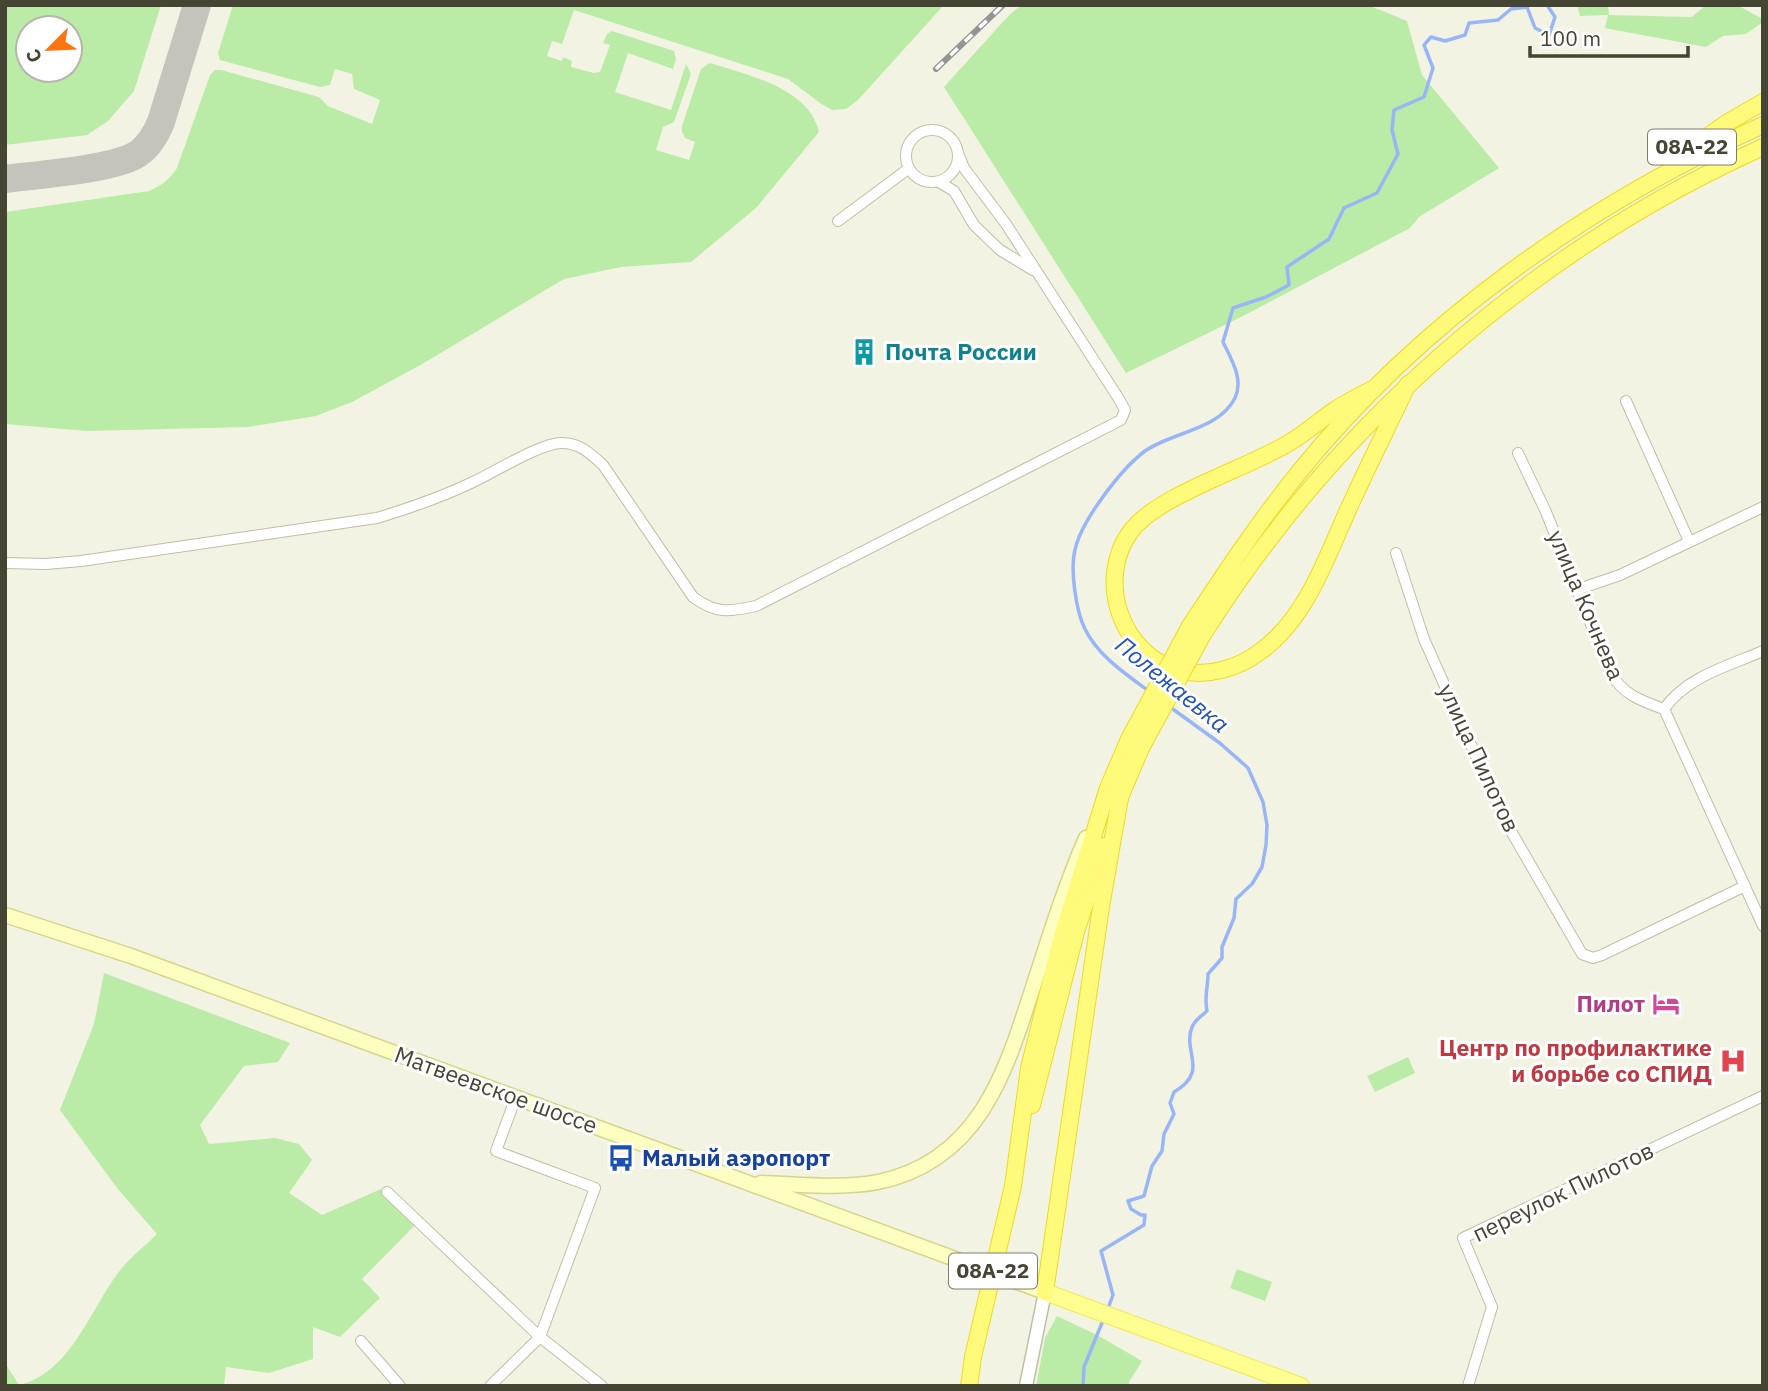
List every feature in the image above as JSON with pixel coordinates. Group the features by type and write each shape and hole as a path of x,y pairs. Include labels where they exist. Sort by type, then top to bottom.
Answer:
{"highway":[{"name":"08А-22","path":"1624,196 1725,124 1763,102"},
{"path":"1045,1292 1101,907 1114,790 1135,743 1246,540 1302,468 1376,387 1443,327 1540,250 1624,196 1763,125"},
{"path":"1196,631 1324,474 1408,384 1467,332 1582,246 1667,193 1763,147"},
{"path":"1376,387 1252,464 1165,504 1144,517 1131,531 1120,550 1114,575 1116,600 1123,623 1147,653 1181,671 1216,672 1239,664 1261,651 1283,632 1301,608 1408,384"},
{"name":"08А-22","path":"969,1386 973,1356 1013,1186 1032,1055 1063,933 1114,790"}],"main road":[{"path":"749,1183 876,1182 901,1176 926,1164 970,1130 985,1110 1003,1074 1070,876 1114,790"},
{"name":"Матвеевское шоссе","path":"5,915 131,956 1301,1386"}],"street":[{"path":"5,563 81,561 377,518 422,504 472,483 541,448 560,443 576,445 603,466 693,597 707,607 722,611 756,606 1121,420 1125,410 1119,399 1040,274 964,168 958,153 950,137 936,129 919,132 908,144 905,152 908,169 921,181 939,181 954,171 958,153"},
{"path":"838,221 908,169"},
{"path":"939,181 954,191 974,225 1000,250 1040,274"},
{"path":"1626,401 1689,541"},
{"name":"улица Кочнева","path":"1518,453 1546,512 1617,685 1635,699 1664,709"},
{"path":"1576,590 1620,575 1763,507"},
{"name":"улица Пилотов","path":"1396,554 1424,639 1504,820 1582,954 1602,956 1745,886"},
{"path":"1763,651 1690,684 1674,695 1664,709 1763,926"},
{"path":"490,1386 540,1337 595,1188 496,1151 516,1097"},
{"name":"переулок Пилотов","path":"1468,1386 1492,1307 1464,1238 1763,1097"},
{"path":"387,1192 540,1337 602,1386"},
{"path":"1026,1386 1045,1292"},
{"path":"361,1341 400,1386"}],"green space":[{"path":"5,5 161,5 134,91 108,121 87,135 5,145"},
{"path":"233,5 944,5 858,100 846,109 832,110 788,79 574,10 562,44 552,41 547,56 562,61 563,57 572,61 571,67 600,72 610,45 603,43 607,34 612,31 674,51 676,59 673,69 628,53 615,92 671,110 686,64 691,74 674,122 663,127 656,150 689,160 695,142 685,138 682,126 701,69 710,63 759,79 790,94 803,104 813,117 819,132 756,208 691,262 621,267 564,279 424,363 352,402 316,416 248,427 86,431 5,424 5,212 149,191 161,184 177,168 210,75 215,70 319,97 328,106 372,124 380,100 354,89 352,74 335,69 330,85 320,87 220,60 218,53"},
{"path":"1022,5 1368,5 1407,21 1422,75 1499,168 1419,217 1410,228 1241,317 1126,373 944,87 1010,14"},
{"path":"1577,5 1608,5 1609,15 1692,17 1706,5 1737,5 1763,19 1763,22 1746,34 1723,36 1706,47 1605,28 1608,15 1580,16"},
{"path":"104,973 290,1043 278,1062 244,1066 200,1125 209,1144 275,1138 299,1144 312,1160 289,1193 322,1215 381,1189 415,1225 362,1279 380,1298 340,1337 313,1327 313,1359 269,1373 226,1367 224,1386 5,1386 5,1363 19,1385 37,1378 65,1355 122,1268 157,1234 117,1188 60,1110 94,1024"},
{"path":"1408,1057 1415,1073 1375,1092 1367,1076"},
{"path":"1237,1269 1272,1282 1265,1301 1230,1288"},
{"path":"1057,1316 1142,1361 1129,1386 1036,1386 1045,1338"}],"waterway":[{"name":"Полежаевка","path":"1150,692 1097,648 1085,629 1079,612 1073,568 1075,550 1093,511 1114,483 1145,451 1207,424 1228,409 1235,398 1238,384 1235,369 1223,342 1233,308 1266,297 1289,285 1287,267 1329,239 1344,208 1377,193 1398,154 1392,130 1394,110 1424,97 1433,68 1424,45 1431,37 1445,41 1465,35 1469,23 1498,20 1511,9 1527,7 1535,28 1549,35 1555,17 1547,5"},
{"name":"Полежаевка","path":"1107,1311 1113,1295 1101,1251 1144,1225 1145,1215 1131,1209 1128,1201 1144,1196 1152,1166 1162,1151 1164,1134 1174,1114 1170,1103 1174,1092 1185,1084 1193,1069 1190,1036 1195,1022 1207,1011 1208,974 1222,958 1222,947 1234,918 1236,899 1252,884 1262,867 1266,845 1267,825 1263,802 1248,768 1221,744 1170,707"},
{"name":"Полежаевка","path":"1083,1386 1084,1367 1104,1318"}],"taxiway":[{"path":"5,179 95,167 128,159 143,150 161,122 197,5"}],"railway":[{"path":"936,69 1003,5"}],"place":[{"name":"Почта России","path":"864,352"},
{"name":"Пилот","path":"1666,1004"},
{"name":"Центр по профилактике и борьбе со СПИД","path":"1733,1061"},
{"name":"Малый аэропорт","path":"621,1158"}]}
